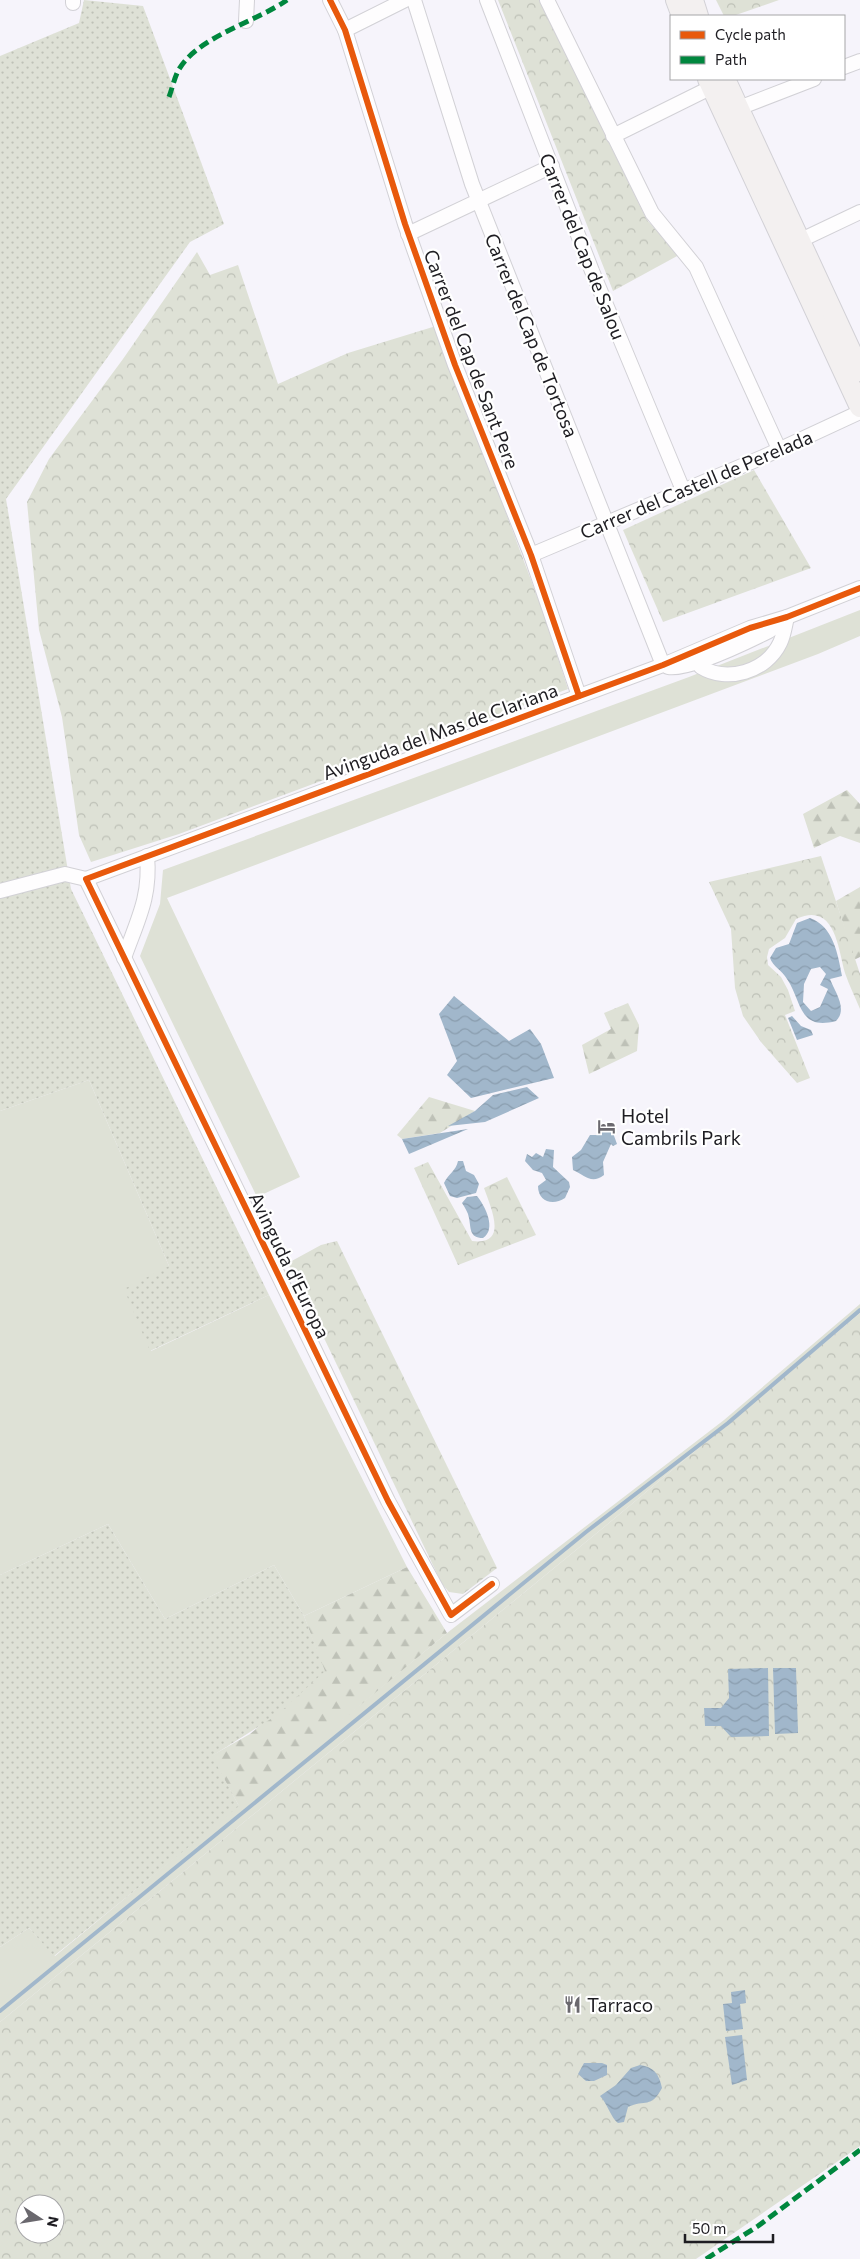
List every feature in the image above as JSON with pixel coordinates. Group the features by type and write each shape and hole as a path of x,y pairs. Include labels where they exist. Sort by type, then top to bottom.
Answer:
{"street":[{"path":"246,21 248,0"},
{"name":"Carrer del Cap de Sant Pere","path":"330,0 345,30 408,234 455,365 531,555 579,696"},
{"path":"345,30 405,0"},
{"name":"Carrer del Cap de Tortosa","path":"414,0 478,201 663,665"},
{"name":"Carrer del Cap de Salou","path":"488,0 592,271 683,490"},
{"path":"547,0 652,214 696,267 779,449"},
{"path":"676,0 682,15"},
{"path":"693,0 698,15"},
{"path":"845,67 860,61"},
{"path":"739,108 811,80"},
{"path":"613,136 715,82"},
{"path":"715,82 739,108 860,371"},
{"path":"715,82 860,407"},
{"path":"408,234 552,166"},
{"path":"801,240 860,212"},
{"name":"Carrer del Castell de Perelada","path":"531,555 779,449 860,412"},
{"name":"Avinguda del Mas de Clariana","path":"86,879 663,665 750,628 787,617 860,588"},
{"path":"701,661 701,667 710,673 728,676 745,672 758,666 780,644 787,617"},
{"name":"Avinguda del Mas de Clariana","path":"663,665 677,669 701,661 769,631 787,617"},
{"name":"Avinguda del Mas de Clariana","path":"701,661 701,655 737,642 750,628"},
{"path":"124,958 136,929 147,892 147,856"},
{"path":"0,891 65,874 86,879"},
{"name":"Avinguda d'Europa","path":"86,879 388,1501 451,1614 492,1584"},
{"path":"107,922 118,930 128,933 136,929"}],"green space":[{"path":"84,0 143,6 224,224 190,242 6,499 71,889 269,1295 150,1351 124,1289 169,1266 89,1080 0,1111 0,56 79,23"},
{"path":"498,0 539,0 647,220 679,255 613,291"},
{"path":"716,0 779,0 736,15 724,15"},
{"path":"197,252 210,275 238,265 278,384 348,353 436,326 543,612 568,689 179,834 91,862 79,835 62,717 39,630 27,502 49,459 123,359"},
{"path":"754,470 811,568 663,622 623,530"},
{"path":"860,610 860,636 818,654 167,898 300,1177 257,1197 140,956 160,904 163,870 689,677"},
{"path":"847,790 860,804 860,843 840,836 814,848 803,814"},
{"path":"821,856 860,974 860,1009 845,973 837,940 827,922 819,916 809,915 796,919 785,938 769,949 767,957 768,965 781,977 788,990 795,1011 785,1015 810,1078 797,1083 761,1042 743,1016 735,988 731,929 709,882"},
{"path":"860,887 860,957 854,960 836,901"},
{"path":"628,1003 639,1025 637,1051 589,1074 582,1045 611,1029 604,1013"},
{"path":"89,1080 169,1266 151,1351 269,1295 407,1567 304,1616 274,1565 165,1619 108,1524 0,1575 0,1111"},
{"path":"429,1097 475,1111 440,1133 402,1139 397,1135"},
{"path":"428,1162 472,1241 483,1241 490,1238 494,1232 493,1215 484,1188 507,1177 536,1235 458,1265 414,1168"},
{"path":"337,1241 497,1568 463,1594 449,1592 442,1584 288,1263 321,1245"},
{"path":"860,1304 860,1313 609,1523 0,2022 0,1947 29,1928 55,1956 447,1633 724,1420"},
{"path":"860,1313 860,2146 696,2259 0,2259 0,2022 609,1523"},
{"path":"108,1524 165,1619 274,1565 304,1616 325,1671 277,1715 212,1756 239,1806 54,1956 29,1928 0,1947 0,1575"},
{"path":"407,1567 447,1633 239,1806 211,1756 250,1734 324,1671 304,1616"}],"water":[{"path":"810,918 818,922 824,927 833,942 842,976 830,979 841,1006 841,1011 836,1021 814,1022 808,1018 799,1005 787,979 770,958 776,948 789,944 797,923","holes":["820,967 826,974 820,985 828,989 820,1007 811,1011 803,1002 804,984 811,969"]},
{"path":"454,996 509,1041 530,1029 541,1044 554,1078 471,1098 447,1075 457,1061 439,1014"},
{"path":"792,1016 801,1026 811,1030 813,1035 797,1040 788,1018"},
{"path":"527,1087 539,1098 485,1122 448,1126 475,1111 493,1095"},
{"path":"468,1129 409,1154 402,1139"},
{"path":"604,1130 613,1133 617,1144 613,1146 611,1144 603,1162 604,1175 592,1179 573,1170 572,1157 581,1150 590,1135 598,1135"},
{"path":"546,1149 554,1150 553,1167 569,1182 570,1187 565,1198 556,1202 543,1199 538,1186 546,1180 542,1173 533,1170 525,1161 527,1154 532,1157 536,1153 543,1157"},
{"path":"458,1161 463,1161 466,1171 474,1175 479,1184 476,1193 457,1198 450,1196 444,1183 456,1167"},
{"path":"477,1196 486,1211 489,1223 487,1234 483,1238 478,1238 473,1234 468,1214 462,1203 467,1197"},
{"path":"768,1668 769,1736 731,1737 721,1726 705,1726 704,1708 721,1708 729,1698 728,1669"},
{"path":"773,1668 796,1668 798,1733 775,1734"},
{"path":"745,1990 746,2003 740,2004 743,2029 726,2031 723,2004 732,2003 731,1992"},
{"path":"742,2035 747,2080 732,2085 725,2037"},
{"path":"584,2063 602,2063 607,2065 607,2075 594,2081 586,2081 578,2074"},
{"path":"640,2065 649,2067 655,2072 662,2088 651,2101 628,2107 624,2122 618,2123 600,2096 616,2085 631,2068"}],"waterway":[{"path":"0,2011 586,1532 728,1423 860,1310"}],"marked path":[{"path":"169,97 178,71 187,59 199,49 213,39 287,0"},
{"path":"706,2259 758,2226 860,2150"}],"cycle path":[{"path":"330,0 345,30 405,224 455,365 531,555 579,696"},
{"path":"492,1584 451,1615 388,1501 86,879 663,665 750,628 787,617 860,588"}],"place":[{"name":"Hotel Cambrils Park","path":"607,1126"},
{"name":"Tarraco","path":"573,2004"}]}
